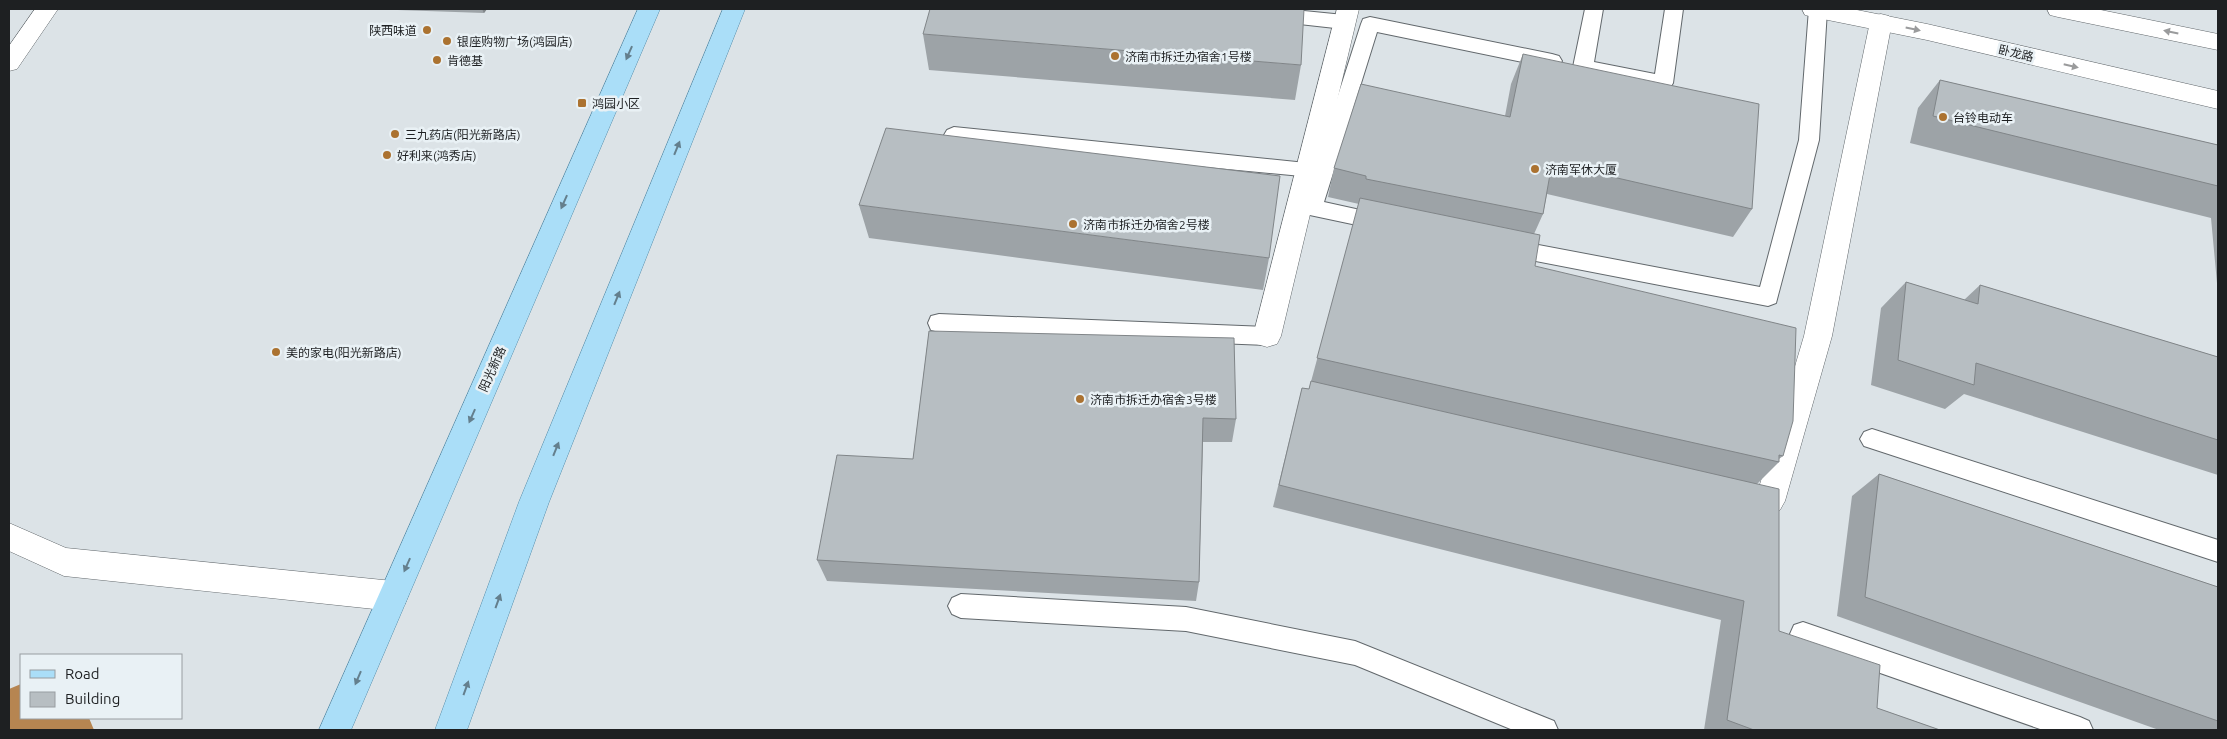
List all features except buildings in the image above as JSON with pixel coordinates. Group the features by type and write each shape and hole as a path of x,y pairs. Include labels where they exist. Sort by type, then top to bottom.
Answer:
{"main road":[{"name":"阳光新路","path":"335,730 649,9"},
{"path":"451,730 534,502 734,9"}],"street":[{"path":"9,63 47,9"},
{"name":"卧龙路","path":"1816,9 1881,22 2218,100"},
{"path":"2058,9 2218,42"},
{"path":"1267,336 1346,15"},
{"path":"1760,499 1818,336 1881,22"},
{"path":"9,537 64,562 393,596"}],"lane":[{"path":"1226,9 1346,15"},
{"path":"1583,67 1594,9"},
{"path":"1408,228 1312,208 1370,24 1663,83 1674,9"},
{"path":"1484,243 1768,297 1810,140 1816,9"},
{"path":"954,135 1309,170"},
{"path":"938,323 1267,336"},
{"path":"1872,439 2218,551"},
{"path":"961,606 1186,619 1355,653 1545,730"},
{"path":"1802,634 2080,730"}],"waterway":[{"path":"38,719 54,730"}],"place":[{"name":"陕西味道","path":"427,30"},
{"name":"银座购物广场(鸿园店)","path":"447,41"},
{"name":"济南市拆迁办宿舍1号楼","path":"1115,56"},
{"name":"肯德基","path":"437,60"},
{"name":"鸿园小区","path":"582,103"},
{"name":"台铃电动车","path":"1943,117"},
{"name":"三九药店(阳光新路店)","path":"395,134"},
{"name":"好利来(鸿秀店)","path":"387,155"},
{"name":"济南军休大厦","path":"1535,169"},
{"name":"济南市拆迁办宿舍2号楼","path":"1073,224"},
{"name":"美的家电(阳光新路店)","path":"276,352"},
{"name":"济南市拆迁办宿舍3号楼","path":"1080,399"}]}
